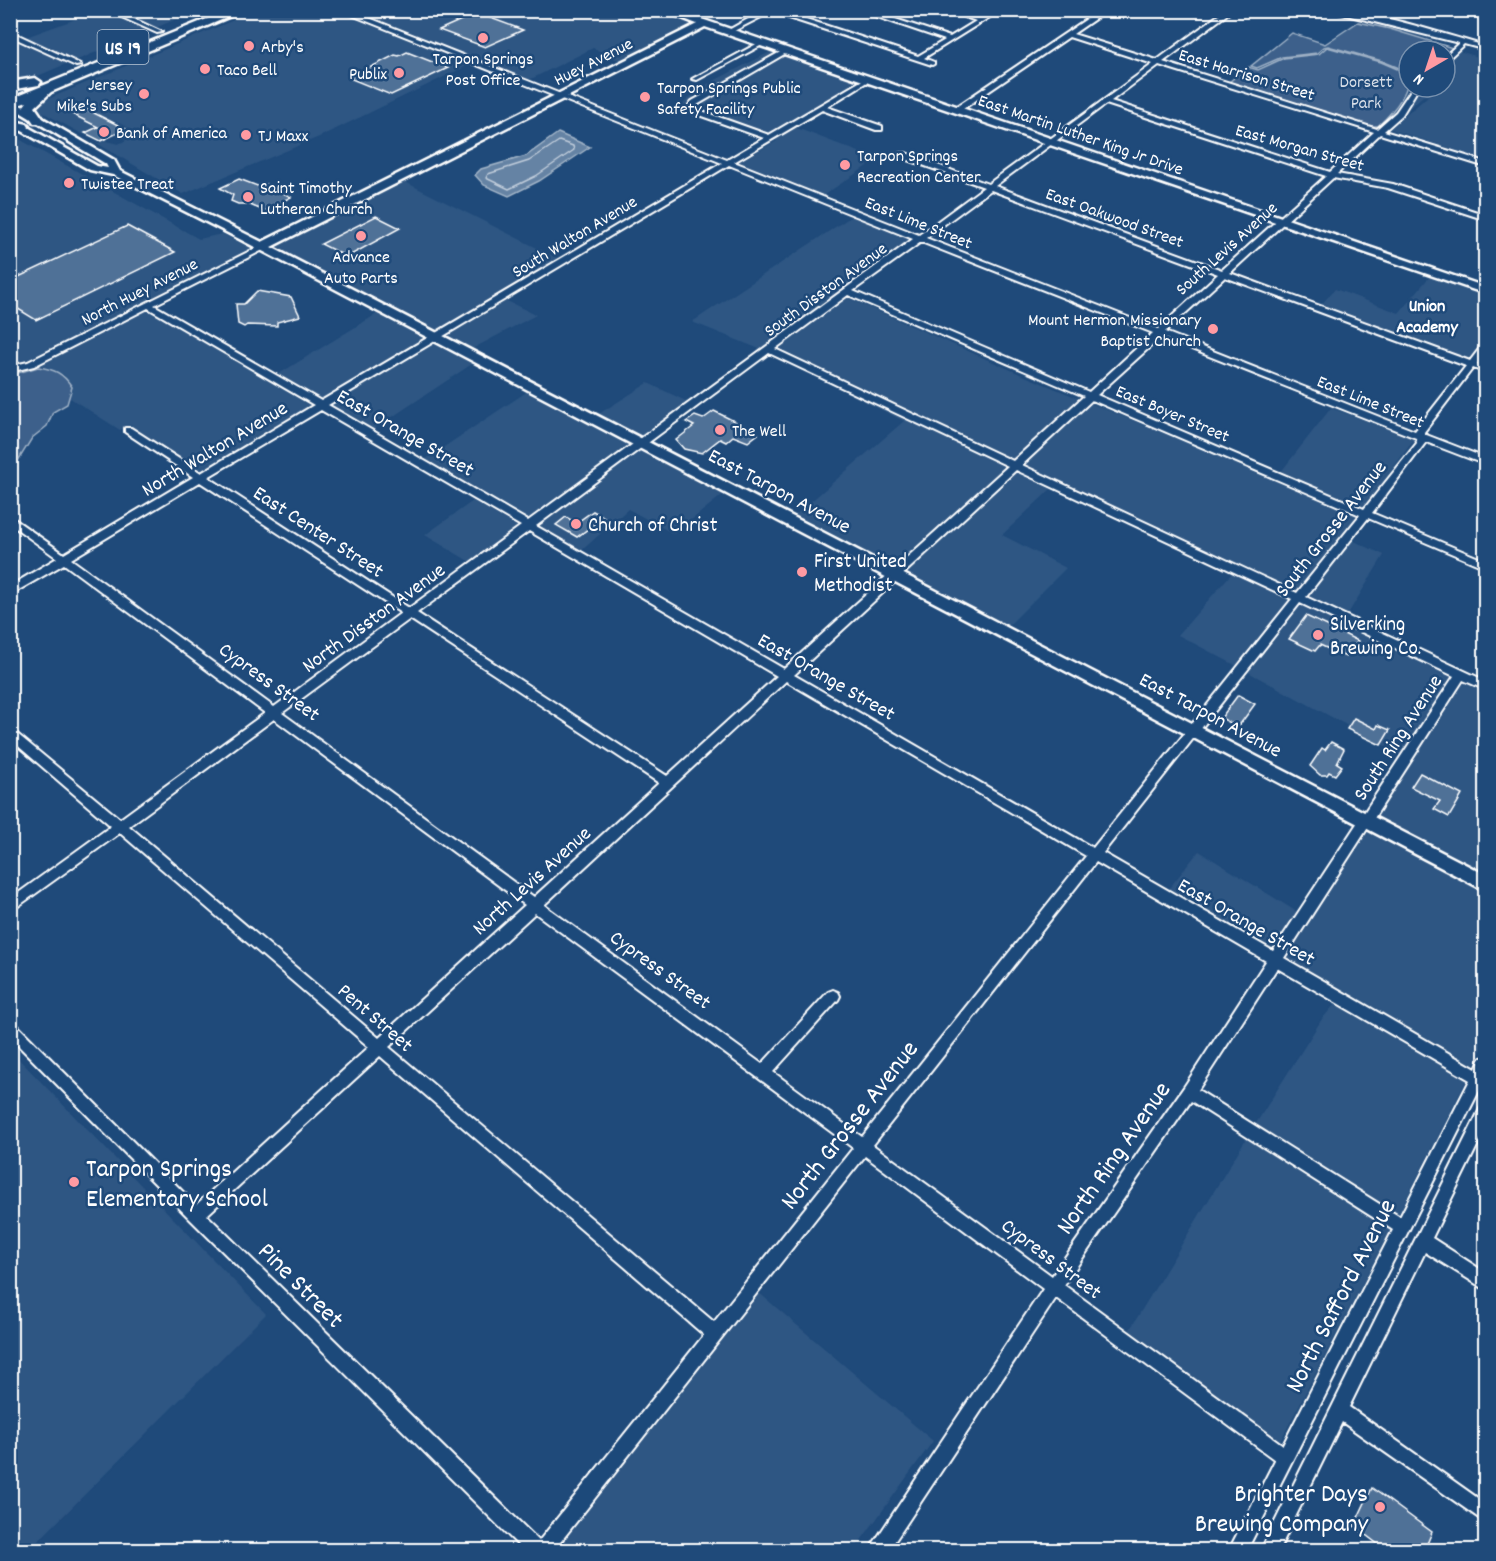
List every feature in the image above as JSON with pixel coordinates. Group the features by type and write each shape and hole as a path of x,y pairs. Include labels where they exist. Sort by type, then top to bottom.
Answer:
{"highway":[{"name":"US 19","path":"11,100 35,82 211,10"},
{"name":"US 19","path":"11,100 51,88 235,12"},
{"path":"10,86 35,82"},
{"path":"38,120 29,107 34,100 51,88"}],"main road":[{"name":"East Martin Luther King Jr Drive","path":"665,10 1485,291"},
{"name":"Huey Avenue","path":"262,247 704,24"},
{"name":"East Tarpon Avenue","path":"11,100 38,120 110,162 116,173"},
{"name":"East Tarpon Avenue","path":"15,124 94,168 116,173 437,337 1485,884"}],"street":[{"path":"109,10 159,32"},
{"name":"East Lime Street","path":"342,10 1485,462"},
{"path":"728,32 770,10 932,63"},
{"path":"860,10 950,39"},
{"path":"949,10 981,20"},
{"path":"918,59 998,10"},
{"path":"957,109 1105,10"},
{"name":"South Disston Avenue","path":"641,443 1230,10"},
{"path":"1329,10 1396,24 1485,48"},
{"path":"10,33 78,65"},
{"name":"East Harrison Street","path":"1068,35 1485,165"},
{"path":"1457,48 1463,42"},
{"path":"695,79 762,43"},
{"path":"770,138 700,112 693,105 694,102 786,51"},
{"name":"South Walton Avenue","path":"437,337 868,79"},
{"name":"South Levis Avenue","path":"894,576 1399,113 1408,99"},
{"name":"East Morgan Street","path":"1106,102 1330,175 1385,185 1485,218"},
{"path":"821,107 879,128"},
{"name":"East Oakwood Street","path":"903,155 1485,370"},
{"name":"North Huey Avenue","path":"10,369 31,364 262,247"},
{"name":"East Boyer Street","path":"847,292 1485,565"},
{"name":"East Orange Street","path":"148,305 1482,1080"},
{"name":"North Walton Avenue","path":"10,591 437,337"},
{"name":"South Grosse Avenue","path":"1193,730 1422,443 1419,432 1485,346"},
{"path":"769,350 1485,686"},
{"name":"East Center Street","path":"128,430 669,783"},
{"name":"North Disston Avenue","path":"10,907 641,443"},
{"name":"Cypress Street","path":"10,519 1285,1457"},
{"name":"North Levis Avenue","path":"196,1215 894,576"},
{"name":"South Ring Avenue","path":"1365,821 1460,675"},
{"name":"North Grosse Avenue","path":"543,1551 1193,730"},
{"name":"Pent Street","path":"10,732 714,1333"},
{"name":"North Ring Avenue","path":"879,1551 1053,1287 1189,1092 1365,821"},
{"path":"764,1072 833,996"},
{"name":"Pine Street","path":"10,1027 535,1551"},
{"name":"North Safford Avenue","path":"1238,1551 1402,1227 1482,1080 1485,1062"},
{"path":"1189,1092 1402,1227"},
{"path":"1270,1551 1485,1112"},
{"path":"1422,1241 1485,1282"},
{"path":"1339,1410 1485,1515"}],"shaded area":[{"path":"411,10 659,10 698,24 622,62 593,48 527,81 348,11 376,11 372,12 392,19"},
{"path":"98,11 148,30 75,61 26,37"},
{"path":"115,11 196,11 155,28"},
{"path":"255,11 336,11 471,64 319,137 183,194 83,135 98,143 106,141 118,144 125,141 126,139 119,136 126,133 129,128 110,121 82,134 33,107 34,105"},
{"path":"10,36 68,63 26,81 11,82"},
{"path":"774,50 780,52 691,101 689,106 692,111 680,107 698,89"},
{"path":"1459,51 1485,59 1485,160 1390,129 1425,99 1457,99 1457,53"},
{"path":"786,54 863,79 770,135 698,107 698,103"},
{"path":"1413,99 1420,99 1402,114"},
{"path":"794,127 877,159 882,156 821,197 735,163 777,141 774,139"},
{"path":"10,134 199,239 222,234 253,249 29,362 11,366"},
{"path":"401,180 561,260 438,333 272,248 274,244"},
{"path":"852,216 913,239 762,350 692,322"},
{"path":"1431,275 1485,294 1485,339 1468,361 1320,306 1335,289 1399,313"},
{"path":"846,297 1080,399 1011,461 776,349"},
{"path":"505,300 536,315 470,350 444,336"},
{"path":"146,309 312,407 201,473 130,425 120,430 70,398 72,387 64,375 50,368 38,367 11,375 11,371 36,365"},
{"path":"380,312 430,337 321,402 277,375"},
{"path":"436,341 475,362 371,431 327,405"},
{"path":"782,360 1005,467 893,570 793,517 904,421"},
{"path":"648,383 690,403 641,438 597,415"},
{"path":"528,391 634,444 528,522 423,461"},
{"path":"1088,402 1358,515 1296,593 1020,465"},
{"path":"1331,408 1415,438 1363,509 1280,473"},
{"path":"639,449 726,492 674,534 628,509 580,552 536,526"},
{"path":"1013,471 1051,489 1002,535 1066,568 1006,628 902,575"},
{"path":"473,501 519,528 472,563 425,535"},
{"path":"1352,540 1384,555 1346,617 1307,598"},
{"path":"1232,573 1290,600 1237,666 1178,635"},
{"path":"1301,605 1452,676 1397,759 1400,754 1248,672"},
{"path":"1464,681 1485,691 1485,877 1375,820"},
{"path":"1369,829 1485,890 1485,1043 1473,1067 1284,959"},
{"path":"1199,851 1297,912 1271,952 1167,891"},
{"path":"1335,1004 1467,1079 1398,1215 1255,1125 1322,1019"},
{"name":"Tarpon Springs Elementary School","path":"10,1050 266,1314 29,1550 10,1550"},
{"path":"1247,1137 1391,1229 1280,1442 1129,1331"},
{"path":"758,1292 933,1441 854,1550 555,1550"}],"green space":[{"path":"1358,22 1423,39 1397,39 1397,67 1328,46 1317,53 1282,57 1257,68 1251,66 1292,33 1325,44"},
{"name":"Dorsett Park","path":"1327,47 1397,69 1397,99 1401,99 1378,126 1370,126 1229,82 1248,67 1258,70 1284,58 1319,54"},
{"path":"38,367 58,372 72,387 67,404 53,412 47,426 32,438 11,472 11,375"}],"water":[{"path":"558,133 590,147 539,181 509,196 484,185 475,175 481,169 526,156"}],"building":[{"name":"Tarpon Springs Post Office","path":"477,13 523,30 485,47 439,30"},
{"name":"Publix","path":"407,52 448,68 391,95 349,78 395,55 399,56"},
{"path":"86,109 126,129 101,141 85,133 98,127 72,114"},
{"name":"Saint Timothy Lutheran Church","path":"239,179 260,187 266,184 291,197 264,211 248,204 238,204 231,201 233,195 220,188"},
{"name":"Advance Auto Parts","path":"376,216 400,228 347,257 321,244"},
{"path":"127,226 175,252 36,320 10,304 10,281"},
{"path":"257,291 291,297 300,316 277,322 277,326 247,325 244,327 238,324 236,304 244,304"},
{"name":"The Well","path":"714,411 758,434 748,442 733,436 726,442 720,439 702,453 684,449 676,440 694,426 686,422 695,416 703,419"},
{"name":"Church of Christ","path":"593,511 604,517 577,537 556,525 566,517 576,523"},
{"name":"Silverking Brewing Co.","path":"1306,616 1358,641 1346,657 1320,645 1315,651 1289,639"},
{"path":"1238,695 1255,704 1238,727 1221,718"},
{"path":"1354,718 1376,729 1378,725 1390,730 1381,745 1347,729"},
{"path":"1331,742 1344,749 1337,763 1342,766 1335,775 1329,772 1327,775 1320,775 1310,766 1322,748 1325,750"},
{"path":"1420,773 1462,795 1449,817 1434,809 1440,801 1411,787"},
{"name":"Brighter Days Brewing Company","path":"1372,1488 1432,1532 1424,1551 1387,1551 1354,1526"}],"place":[{"name":"Tarpon Springs Post Office","path":"483,38"},
{"name":"Arby's","path":"249,46"},
{"name":"Taco Bell","path":"205,69"},
{"name":"Publix","path":"399,73"},
{"name":"Jersey Mike's Subs","path":"144,94"},
{"name":"Tarpon Springs Public Safety Facility","path":"645,97"},
{"name":"Bank of America","path":"104,132"},
{"name":"TJ Maxx","path":"246,135"},
{"name":"Tarpon Springs Recreation Center","path":"845,165"},
{"name":"Twistee Treat","path":"69,183"},
{"name":"Saint Timothy Lutheran Church","path":"248,197"},
{"name":"Advance Auto Parts","path":"361,236"},
{"name":"Mount Hermon Missionary Baptist Church","path":"1213,329"},
{"name":"The Well","path":"720,430"},
{"name":"Church of Christ","path":"576,524"},
{"name":"First United Methodist","path":"802,572"},
{"name":"Silverking Brewing Co.","path":"1318,635"},
{"name":"Tarpon Springs Elementary School","path":"74,1182"},
{"name":"Brighter Days Brewing Company","path":"1380,1507"}],"district":[{"name":"Union Academy","path":"1427,315"}]}
